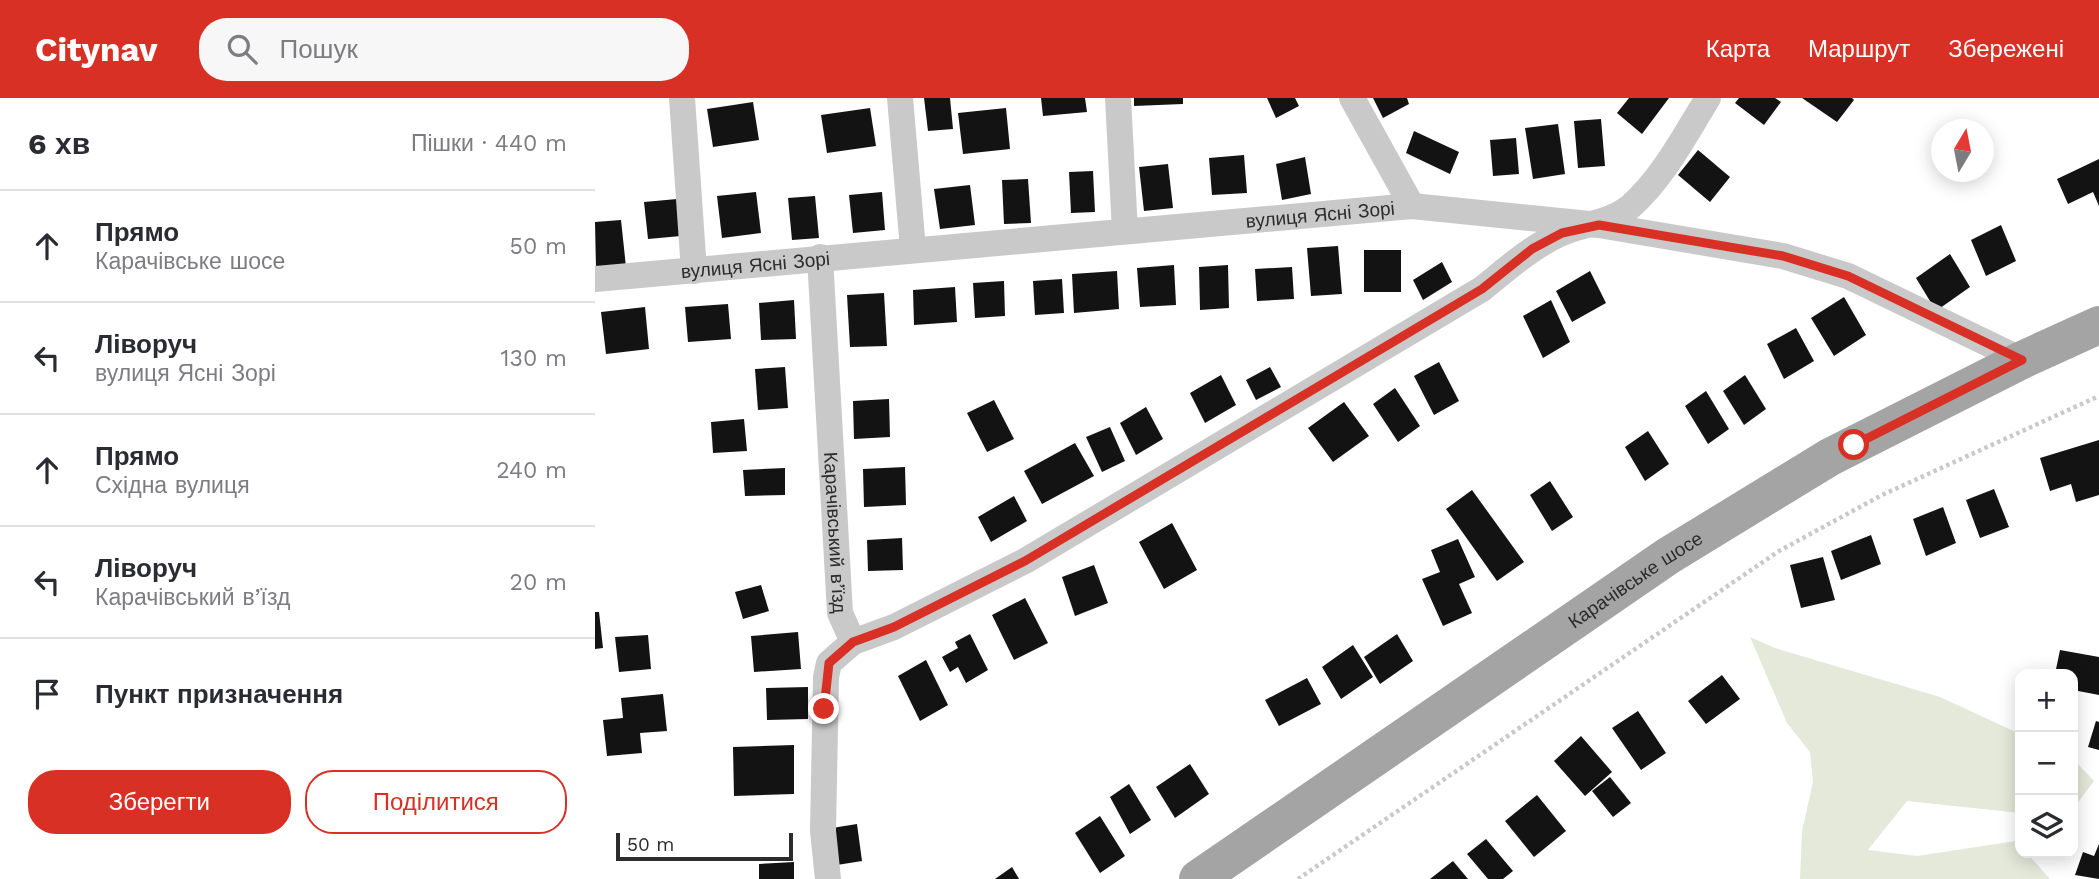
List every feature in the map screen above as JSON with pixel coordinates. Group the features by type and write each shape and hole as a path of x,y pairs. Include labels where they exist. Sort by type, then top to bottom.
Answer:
{"main road":[{"name":"Карачівське шосе","path":"1198,879 1668,556 1830,457 2022,360 2099,325"}],"street":[{"path":"682,98 694,271"},
{"path":"900,98 913,249"},
{"path":"1118,98 1125,231"},
{"path":"1352,98 1412,206"},
{"path":"828,879 823,831 826,677 829,663 853,642 894,627 1025,561 1482,289 1532,249 1562,233 1599,225 1629,208 1655,180 1708,98"},
{"name":"вулиця Ясні Зорі","path":"595,279 1412,206 1599,225 1783,256 1848,276 2022,360"},
{"name":"Карачівський в’їзд","path":"820,257 840,613 853,642"}],"path":[{"path":"1298,879 1779,551 1882,495 2099,396"}],"shaded area":[{"path":"1750,637 1775,648 1940,697 2015,732 2015,812 1907,801 1868,850 1917,856 2015,841 2015,858 2031,858 2050,879 1800,879 1802,831 1813,782 1810,752 1787,723"},
{"path":"2078,764 2094,781 2078,802"}],"building":[{"path":"924,98 950,98 953,129 928,131"},
{"path":"1041,98 1085,98 1087,112 1043,116"},
{"path":"1134,98 1183,98 1183,104 1134,106"},
{"path":"1267,98 1295,98 1299,106 1276,118"},
{"path":"1373,98 1407,98 1409,104 1383,118"},
{"path":"1629,98 1669,98 1642,134 1617,113"},
{"path":"1739,98 1775,98 1781,102 1764,125 1735,103"},
{"path":"1802,98 1852,98 1854,100 1837,122"},
{"path":"753,102 759,140 713,147 707,109"},
{"path":"870,108 876,146 827,153 821,115"},
{"path":"1006,108 1010,149 963,154 958,113"},
{"path":"1601,119 1605,166 1578,168 1574,121"},
{"path":"1558,124 1565,174 1533,179 1525,128"},
{"path":"1414,131 1459,152 1450,174 1406,153"},
{"path":"1516,138 1519,174 1493,176 1490,140"},
{"path":"1698,150 1730,177 1710,202 1678,175"},
{"path":"1244,155 1247,193 1212,195 1209,158"},
{"path":"1305,157 1311,194 1282,200 1276,164"},
{"path":"2099,159 2099,206 2093,192 2068,204 2057,179"},
{"path":"1168,164 1173,208 1144,211 1139,167"},
{"path":"1093,171 1095,212 1071,213 1069,172"},
{"path":"1028,179 1031,223 1004,224 1002,180"},
{"path":"970,185 975,225 940,229 934,189"},
{"path":"756,192 761,233 722,238 717,196"},
{"path":"882,192 885,230 853,233 849,195"},
{"path":"815,196 819,238 792,240 788,198"},
{"path":"677,199 681,236 648,239 644,202"},
{"path":"621,220 626,267 596,269 595,222"},
{"path":"2001,225 2016,261 1986,276 1971,240"},
{"path":"1338,246 1342,294 1311,296 1307,248"},
{"path":"1364,250 1401,250 1401,292 1364,292"},
{"path":"1950,254 1970,287 1936,311 1916,278"},
{"path":"1442,262 1452,282 1423,300 1413,280"},
{"path":"1174,265 1176,305 1140,307 1137,268"},
{"path":"1228,265 1229,308 1200,310 1199,267"},
{"path":"1292,267 1294,299 1257,301 1255,269"},
{"path":"1117,271 1119,309 1074,313 1072,274"},
{"path":"1590,271 1606,303 1572,322 1556,291"},
{"path":"1062,279 1064,313 1035,315 1033,281"},
{"path":"1004,281 1005,316 975,318 973,283"},
{"path":"955,287 957,322 914,325 913,290"},
{"path":"884,293 887,346 850,347 847,295"},
{"path":"1844,297 1866,335 1834,356 1811,318"},
{"path":"794,300 796,339 761,340 759,303"},
{"path":"1551,300 1570,342 1543,358 1523,316"},
{"path":"728,304 731,339 688,342 685,307"},
{"path":"645,307 649,349 606,354 601,312"},
{"path":"1796,328 1814,361 1784,379 1767,344"},
{"path":"1439,362 1459,401 1434,415 1414,376"},
{"path":"785,367 788,408 758,410 755,369"},
{"path":"1270,367 1281,387 1256,400 1246,380"},
{"path":"1221,375 1236,405 1205,423 1190,393"},
{"path":"1745,375 1766,409 1744,425 1723,391"},
{"path":"1395,388 1420,426 1398,442 1373,404"},
{"path":"1706,391 1729,429 1708,444 1685,406"},
{"path":"889,399 890,437 854,439 853,401"},
{"path":"994,400 1014,439 987,452 967,413"},
{"path":"1344,402 1369,436 1333,462 1308,428"},
{"path":"1146,407 1163,439 1136,455 1120,423"},
{"path":"744,419 747,451 713,453 711,422"},
{"path":"1110,427 1125,461 1102,472 1086,437"},
{"path":"1648,431 1669,464 1645,481 1625,447"},
{"path":"2099,440 2099,495 2076,502 2071,484 2050,491 2040,458"},
{"path":"1075,443 1094,476 1042,504 1024,471"},
{"path":"905,467 906,505 864,507 863,469"},
{"path":"785,468 785,495 745,496 743,470"},
{"path":"1550,481 1573,517 1552,531 1530,495"},
{"path":"1994,489 2009,527 1980,538 1966,500"},
{"path":"1472,490 1524,562 1497,581 1446,509"},
{"path":"1014,496 1027,521 991,542 978,517"},
{"path":"1943,507 1956,543 1926,556 1913,519"},
{"path":"1172,523 1197,570 1164,589 1139,542"},
{"path":"1871,535 1881,564 1841,580 1831,551"},
{"path":"902,538 903,570 868,571 867,540"},
{"path":"1458,539 1475,577 1459,584 1472,613 1443,626 1422,579 1440,572 1431,550"},
{"path":"1823,557 1835,600 1801,608 1790,565"},
{"path":"1094,565 1108,603 1075,616 1062,577"},
{"path":"761,585 769,611 743,619 735,592"},
{"path":"1025,598 1048,643 1014,660 992,615"},
{"path":"595,612 599,612 603,648 595,649"},
{"path":"798,632 801,669 754,672 751,636"},
{"path":"970,634 988,670 966,683 958,667 950,672 942,657 958,648 955,642"},
{"path":"1397,634 1413,661 1380,684 1364,657"},
{"path":"648,635 651,669 619,672 615,637"},
{"path":"1353,645 1373,677 1341,699 1322,667"},
{"path":"2060,650 2099,657 2099,695 2078,691 2078,669 2056,669"},
{"path":"926,660 948,705 920,721 898,676"},
{"path":"1722,675 1740,699 1706,724 1688,701"},
{"path":"1307,678 1321,704 1279,726 1265,700"},
{"path":"808,687 808,719 767,720 766,688"},
{"path":"663,694 667,731 640,733 642,753 607,756 603,720 623,718 621,698"},
{"path":"1638,711 1666,753 1641,770 1612,728"},
{"path":"2096,721 2099,722 2099,750 2088,747"},
{"path":"1581,736 1612,772 1585,796 1554,761"},
{"path":"794,745 794,794 734,796 733,747"},
{"path":"1190,764 1209,794 1175,818 1156,787"},
{"path":"1610,777 1631,803 1613,817 1592,791"},
{"path":"1129,784 1151,820 1130,834 1110,797"},
{"path":"1537,795 1566,831 1534,857 1505,821"},
{"path":"1100,816 1125,856 1100,873 1075,833"},
{"path":"857,824 862,861 837,865 832,828"},
{"path":"1486,839 1513,871 1503,879 1488,879 1467,854"},
{"path":"2099,844 2099,879 2075,875 2083,852 2094,856"},
{"path":"1453,861 1468,879 1430,879"},
{"path":"794,862 794,879 759,879 759,864"},
{"path":"1012,867 1019,879 995,879"}],"route":[{"path":"824,709 829,663 853,642 894,627 1025,561 1482,289 1532,249 1562,233 1599,225 1783,256 1848,276 2022,360 1854,445"}]}
